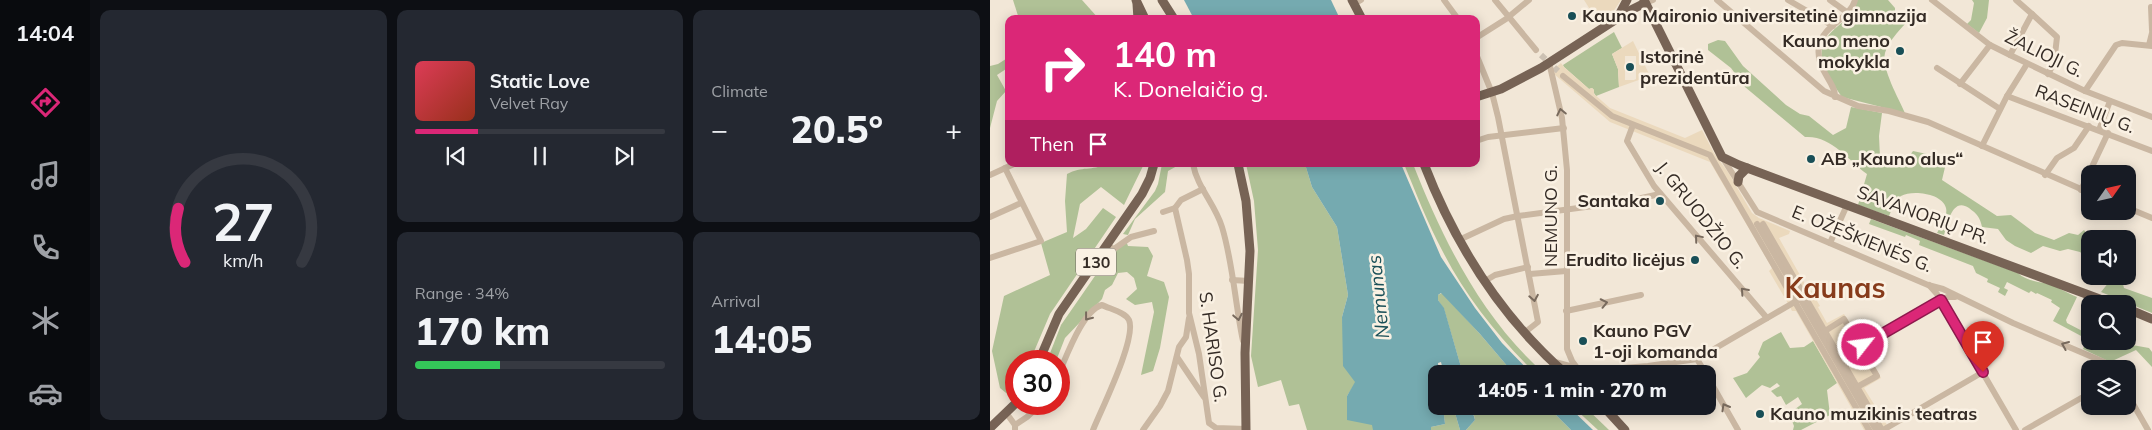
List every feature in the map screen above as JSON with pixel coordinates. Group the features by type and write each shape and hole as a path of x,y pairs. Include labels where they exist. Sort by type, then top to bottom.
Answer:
{"main road":[{"path":"1162,0 1172,15"},
{"path":"1168,0 1174,15"},
{"path":"1616,20 1627,0"},
{"path":"1137,1 1138,15"},
{"path":"1137,1 1143,15"},
{"path":"1356,1 1361,15"},
{"path":"1480,96 1492,93 1549,62 1647,1 1722,157"},
{"name":"SAVANORIŲ PR.","path":"1722,157 2089,295"},
{"name":"130","path":"1044,350 1059,314 1147,185 1153,167"},
{"path":"1239,167 1248,221 1250,281 1245,352 1246,429"},
{"path":"1425,167 1442,209 1458,240 1485,281 1524,333 1556,365"},
{"path":"1738,182 1739,176 1747,168"},
{"path":"2136,312 2152,319"},
{"path":"990,428 1006,415"},
{"path":"1611,415 1625,430"}],"street":[{"path":"1444,0 1455,15"},
{"path":"1495,0 1536,50"},
{"path":"1480,35 1530,0"},
{"path":"1717,0 1812,83 1836,97 1858,106 1918,118 2044,175 2081,190"},
{"path":"1788,0 1833,26"},
{"path":"1830,0 1848,13"},
{"path":"1836,97 1834,89 1822,68 1819,51 1821,40 1853,8 1855,0"},
{"name":"ŽALIOJI G.","path":"1932,0 1990,45 2084,91 2152,117"},
{"path":"2016,0 2056,37 2054,63 2048,74"},
{"path":"2084,91 2116,45 2151,45 2151,7"},
{"path":"2010,55 2032,14"},
{"path":"1960,84 1990,45"},
{"name":"NEMUNO G.","path":"1549,62 1564,128 1567,209 1567,349 1575,365"},
{"path":"1480,64 1492,93 1502,135 1538,322 1524,333"},
{"path":"1982,146 2007,96 2027,64"},
{"path":"1937,68 2000,109"},
{"path":"1563,76 1612,116 1710,155 1749,223 1759,227 1844,379 1876,430"},
{"name":"RASEINIŲ G.","path":"2007,96 2152,151"},
{"path":"2099,130 2110,101"},
{"name":"J. GRUODŽIO G.","path":"1633,125 1627,141 1660,194 1766,318"},
{"path":"2044,175 2057,158 2074,148 2090,126"},
{"path":"1480,140 1502,135 1564,128"},
{"path":"2093,165 2108,133"},
{"path":"1722,157 1738,182"},
{"path":"1194,167 1195,176 1222,225 1245,352"},
{"path":"990,175 1005,168 1040,241 990,258"},
{"name":"E. OŽEŠKIENĖS G.","path":"1738,182 1754,209 1762,214 1928,285 1943,289 1959,298 2099,360"},
{"path":"1163,212 1175,208 1181,200 1203,189"},
{"path":"1458,240 1504,219 1623,202 1660,194"},
{"path":"990,217 1021,203"},
{"path":"1830,243 1847,205"},
{"name":"S. HARISO G.","path":"1175,208 1189,274 1189,313 1199,354 1209,423 1212,427 1246,429"},
{"path":"2136,211 2152,218"},
{"path":"1759,227 1821,336 1869,430"},
{"path":"1107,245 1114,249 1126,239 1154,230"},
{"path":"1485,281 1495,275 1529,270 1566,271"},
{"path":"1232,280 1250,281"},
{"path":"1928,285 1933,288 1941,300 2016,430"},
{"path":"1566,311 1641,295"},
{"path":"1860,347 1947,297 1959,298"},
{"path":"1641,365 1697,359 1800,299"},
{"path":"1070,350 1082,325 1095,308 1102,305 1123,314 1128,319 1130,332 1125,354 1093,430"},
{"path":"1143,430 1164,400 1179,346 1186,337 1189,313"},
{"path":"1821,336 1844,319 1877,376 1858,387"},
{"path":"1177,357 1205,399"},
{"path":"1697,359 1701,365"},
{"path":"1552,361 1565,365"},
{"path":"1844,379 1858,387 1882,430 1983,372"},
{"path":"1716,392 1738,430"},
{"path":"2025,430 2081,398"},
{"path":"2136,409 2148,430"},
{"path":"1008,415 1015,427 1029,415"}],"green space":[{"path":"1013,0 1082,0 1095,15 1018,15"},
{"path":"1857,0 1888,0 1895,8 1895,15 1905,24 1888,45 1884,59 1888,75 1905,113 1842,97 1826,71 1822,51 1824,42 1840,24 1854,14"},
{"path":"1972,0 1989,0 1987,18 1979,33 1967,24 1971,20 1974,3"},
{"path":"1614,32 1622,48 1612,54 1618,69 1619,87 1596,96 1592,88 1589,89 1563,65"},
{"path":"1718,40 1725,41 1743,66 1786,105 1800,114 1809,116 1833,135 1846,128 1851,107 1882,113 1879,136 1880,157 1902,166 1913,151 1936,156 1946,163 1942,180 1997,216 2011,215 2035,233 2054,240 2069,233 2078,235 2081,232 2081,253 2068,249 2060,251 2043,246 2031,253 2006,240 1998,229 1982,227 1976,214 1963,206 1958,206 1952,213 1944,235 1937,233 1945,217 1946,208 1939,199 1926,194 1912,193 1901,196 1895,203 1889,216 1858,205 1867,174 1831,144 1814,137 1805,137 1745,87 1731,68 1708,50 1708,44"},
{"path":"1005,60 1005,70 997,75 1005,92 997,101 990,128 990,66"},
{"path":"1096,167 1143,167 1124,205 1101,187 1080,204 1073,238 1086,229 1103,208 1116,217 1050,314 1035,350 1005,350 1005,392 1000,388 992,351 1004,296 1050,275 1041,243 1067,232 1065,201 1067,174 1077,170"},
{"path":"1161,167 1175,167 1168,171 1165,192 1135,219 1128,235 1123,234 1155,191"},
{"path":"1247,167 1306,167 1312,187 1337,227 1348,295 1342,317 1356,382 1347,396 1373,425 1373,430 1307,430 1299,404 1289,406 1281,380 1258,387 1251,356 1258,250 1254,201"},
{"path":"1405,167 1414,167 1451,249 1483,303 1502,329 1536,365 1527,365 1484,316 1452,269 1432,231"},
{"path":"1871,219 2018,273 2027,279 2053,286 2077,297 2066,320 2067,323 2081,330 2081,336 2053,321 2060,308 2051,302 2052,300 2031,291 2029,293 2007,282 2004,288 2008,290 2005,296 1998,292 2000,288 1987,282 1988,279 1976,273 1973,266 1919,245 1920,241 1906,235 1905,237 1869,224"},
{"path":"1126,241 1128,246 1148,247 1153,256 1147,276 1164,282 1169,297 1160,348 1153,371 1141,375 1154,312 1152,302 1135,305 1126,299 1137,289 1134,278 1127,272 1118,273 1112,285 1105,290 1102,299 1065,338 1060,350 1051,350 1061,325 1113,250"},
{"path":"2107,285 2123,285 2124,288 2152,298 2152,313 2136,306 2136,295 2108,295 2101,292"},
{"path":"1442,293 1506,365 1460,365 1444,309 1438,300 1438,295"},
{"path":"1781,332 1790,348 1804,347 1813,341 1837,383 1827,390 1830,415 1801,430 1793,430 1794,426 1790,416 1793,415 1791,412 1802,404 1798,397 1786,405 1781,396 1777,397 1771,391 1780,386 1777,383 1770,388 1762,385 1746,398 1733,378 1747,373 1760,357 1758,354 1763,342"},
{"path":"2136,346 2149,348 2152,352 2152,367 2136,350"},
{"path":"2085,350 2136,350 2114,360 2106,360"},
{"path":"1444,415 1456,415 1460,430 1431,430 1431,427 1445,424"},
{"path":"1474,415 1556,415 1571,430 1466,430 1475,420"},
{"path":"1582,415 1593,415 1609,430 1598,430"}],"shaded area":[{"path":"1584,0 1621,0 1613,12 1598,22"},
{"path":"1633,41 1650,76 1619,87 1618,69 1612,54","holes":["1625,56 1636,56 1636,79 1625,80"]},
{"path":"1561,63 1589,89 1592,88 1594,94 1610,108 1685,138 1702,130 1714,153 1728,172 1752,213 1759,218 1790,231 1789,234 1779,238 1809,291 1811,290 1814,295 1816,294 1819,299 1817,301 1820,306 1818,307 1827,323 1844,314 1881,378 1864,388 1890,430 1864,430 1796,311 1792,311 1769,271 1772,268 1710,162 1610,122 1554,74 1555,68"}],"water":[{"path":"1184,0 1331,0 1338,15 1192,15"},
{"name":"Nemunas","path":"1306,167 1402,167 1441,257 1475,308 1502,343 1523,365 1506,365 1441,293 1438,295 1438,300 1444,308 1460,365 1442,365 1441,362 1438,363 1438,365 1428,365 1428,415 1444,415 1445,424 1431,427 1431,430 1373,430 1372,425 1347,420 1347,396 1355,382 1343,366 1342,317 1348,295 1337,227 1312,187"},
{"path":"1456,415 1474,415 1475,420 1466,430 1460,430"},
{"path":"1556,415 1577,415 1593,430 1571,430"}],"tunnel":[{"path":"1541,55 1558,71"}],"place":[{"name":"Kauno Maironio universitetinė gimnazija","path":"1572,16"},
{"name":"Kauno meno mokykla","path":"1900,51"},
{"name":"Istorinė prezidentūra","path":"1630,67"},
{"name":"AB „Kauno alus“","path":"1811,159"},
{"name":"Santaka","path":"1660,201"},
{"name":"Erudito licėjus","path":"1695,260"},
{"name":"Kauno PGV 1-oji komanda","path":"1583,341"},
{"name":"Kauno muzikinis teatras","path":"1760,414"}],"district":[{"name":"Kaunas","path":"1835,288"}],"route":[{"path":"1863,345 1941,300 1983,372"}]}
